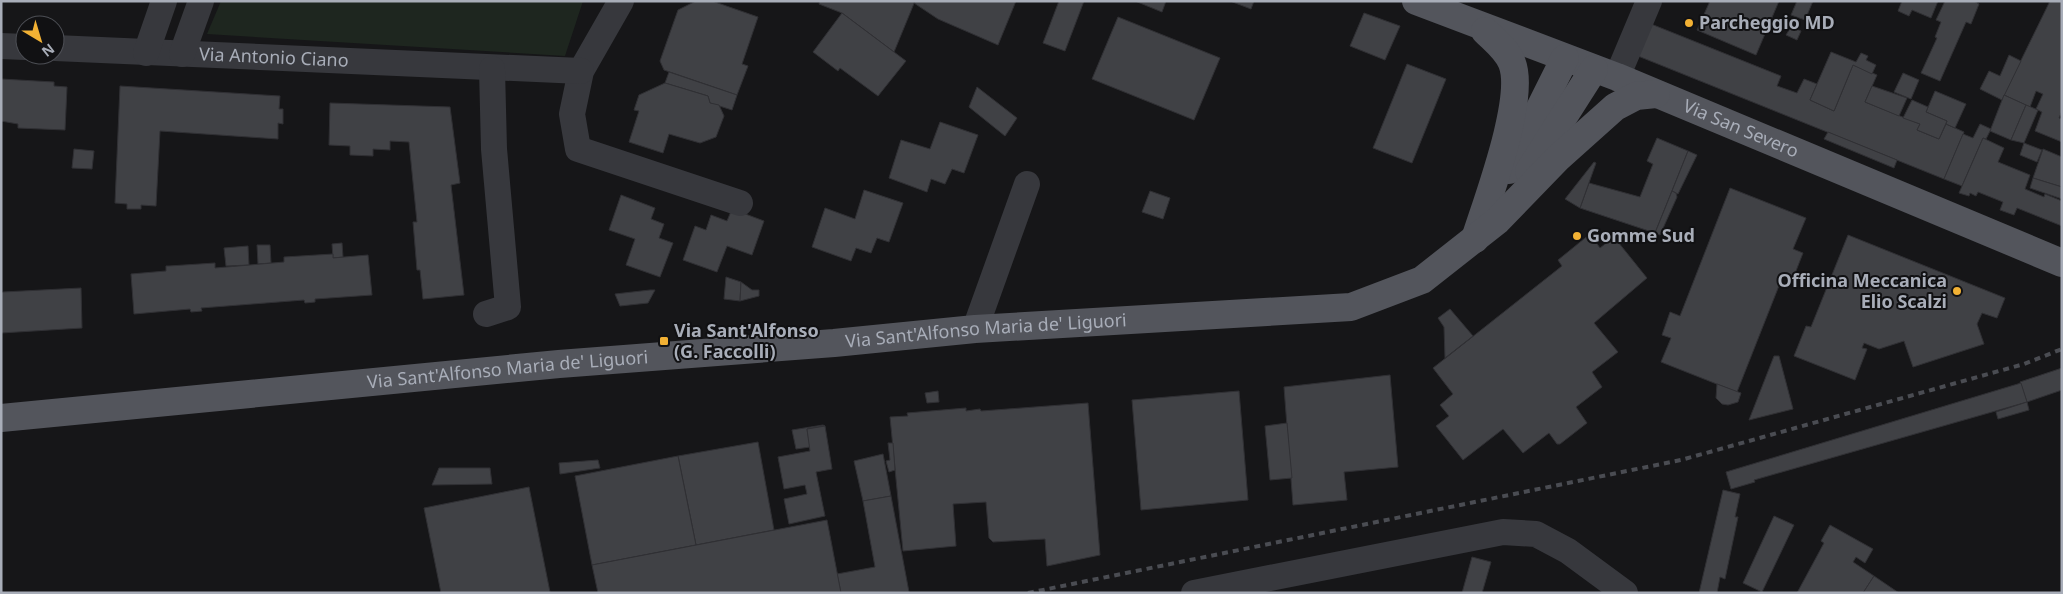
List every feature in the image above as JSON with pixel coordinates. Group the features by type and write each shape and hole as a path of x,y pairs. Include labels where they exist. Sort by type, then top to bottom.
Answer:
{"main road":[{"name":"Via San Severo","path":"1416,1 1606,73 2062,264"},
{"path":"1475,239 1506,136 1515,91 1513,64 1505,51 1480,26"},
{"path":"1475,239 1565,58"},
{"path":"1498,221 1606,73"},
{"path":"1498,221 1558,158 1615,107 1636,96 1656,94"},
{"name":"Via Sant'Alfonso Maria de' Liguori","path":"1,418 558,364 834,343 975,329 1351,307 1422,280 1498,221"}],"street":[{"path":"146,53 164,1"},
{"path":"182,54 201,1"},
{"path":"621,1 581,71 572,114 578,149 740,203"},
{"path":"1606,73 1649,1"},
{"path":"1,46 15,47"},
{"name":"Via Antonio Ciano","path":"65,49 492,69 581,71"},
{"path":"486,314 508,307 494,149 492,69"},
{"path":"975,329 1027,184"},
{"path":"1194,593 1502,532 1536,534 1568,550 1625,593"}],"shaded area":[{"path":"221,1 583,1 565,56 207,34"}],"building":[{"path":"696,1 712,1 758,17 742,64 748,66 737,95 664,70 660,61 678,10"},
{"path":"820,1 915,1 894,52 842,13 819,4"},
{"path":"915,1 1016,1 998,45 938,19 914,3"},
{"path":"1059,1 1084,1 1065,51 1043,43"},
{"path":"1135,1 1166,1 1162,12"},
{"path":"1230,1 1254,1 1251,9"},
{"path":"1710,1 1779,1 1756,55 1697,30"},
{"path":"1797,1 1813,1 1805,20 1791,15"},
{"path":"1902,1 1938,1 1931,18 1912,10 1909,16 1898,11"},
{"path":"1945,1 1974,1 1979,4 1971,24 1966,22 1940,81 1921,73 1937,38 1935,37 1941,22 1936,20"},
{"path":"2050,1 2062,1 2062,111 2059,118 2062,119 2062,142 2035,131 2042,112 2036,109 2043,94 2036,91 2030,107 2004,95"},
{"path":"842,13 906,61 878,96 840,68 838,71 813,52"},
{"path":"1364,13 1400,26 1385,60 1350,46"},
{"path":"1118,17 1220,58 1194,120 1092,79"},
{"path":"1651,24 1781,76 1777,86 1797,93 1804,79 1817,84 1810,100 1834,111 1853,65 1877,75 1865,102 1920,124 1917,130 1939,139 1946,124 1964,132 1944,179 1638,56"},
{"path":"1791,27 1801,31 1797,40 1786,35"},
{"path":"1831,52 1856,62 1861,53 1868,56 1866,60 1876,65 1872,74 1853,65 1834,111 1810,100"},
{"path":"2009,55 2021,61 2002,100 1980,89 1989,71 2000,76"},
{"path":"1407,64 1446,79 1412,163 1373,148"},
{"path":"669,72 737,95 732,110 710,103 708,96 665,83"},
{"path":"1903,73 1919,80 1911,99 1894,92"},
{"path":"1,79 54,82 54,86 67,87 65,130 18,128 18,124 1,121"},
{"path":"665,83 708,96 710,103 719,105 724,116 716,137 700,143 669,134 663,153 629,142 639,111 634,110 639,95"},
{"path":"120,86 280,96 279,109 283,109 283,124 278,123 278,139 160,131 156,206 141,205 141,209 127,209 127,204 115,203"},
{"path":"1872,86 1907,98 1899,116 1865,102"},
{"path":"977,87 1017,118 1005,136 969,107"},
{"path":"1935,91 1966,104 1955,128 1946,124 1947,121 1926,112"},
{"path":"2004,95 2026,105 2011,140 1990,131"},
{"path":"1912,100 1928,107 1926,112 1947,121 1939,139 1917,130 1920,124 1903,118"},
{"path":"330,103 450,107 460,183 451,185 464,295 423,299 420,270 417,270 413,222 417,222 409,142 390,141 390,150 373,149 373,156 350,155 350,146 329,145"},
{"path":"2026,105 2038,110 2024,143 2011,140"},
{"path":"940,122 978,135 964,173 952,169 945,184 931,179 927,192 889,178 901,140 930,149"},
{"path":"1980,124 1991,129 1986,139 1983,138 1962,186 1944,179 1963,134 1973,138"},
{"path":"1828,132 1897,160 1894,168 1824,139"},
{"path":"1657,138 1688,151 1655,233 1580,208 1589,183 1640,197 1653,164 1647,161"},
{"path":"1983,138 2004,148 1998,162 2030,175 2025,189 2044,197 2045,194 2062,201 2062,226 2017,208 2014,215 2000,210 2003,202 1978,192 1976,196 1970,193 1969,196 1959,193"},
{"path":"2024,143 2042,150 2037,162 2020,155"},
{"path":"74,149 94,151 92,169 72,168"},
{"path":"2043,149 2062,157 2062,187 2033,178"},
{"path":"1688,151 1697,155 1678,194 1672,191"},
{"path":"1594,162 1596,163 1580,208 1565,199"},
{"path":"2033,178 2062,187 2062,199 2030,188"},
{"path":"1730,188 1806,218 1793,249 1803,253 1794,276 1784,273 1737,392 1661,362 1671,338 1662,335 1670,312 1680,316"},
{"path":"864,190 903,203 889,242 877,238 871,253 856,248 851,261 812,247 825,208 855,219"},
{"path":"1150,191 1170,198 1163,219 1142,212"},
{"path":"1672,191 1676,193 1677,197 1660,235 1655,233"},
{"path":"621,195 655,208 651,219 664,224 659,238 673,243 660,277 626,265 635,239 609,230"},
{"path":"732,209 764,221 752,255 727,246 717,272 683,260 695,226 706,230 711,215 727,221"},
{"path":"1590,234 1600,248 1614,237 1647,278 1594,323 1618,352 1592,372 1602,387 1576,407 1587,423 1560,444 1557,444 1549,433 1523,453 1503,429 1463,460 1436,426 1449,416 1440,405 1453,394 1433,368 1562,266 1558,260"},
{"path":"1848,235 2005,298 1997,318 1982,313 1977,324 1984,344 1913,367 1904,341 1879,349 1864,343 1862,348 1867,349 1855,380 1794,356 1806,326 1811,327"},
{"path":"342,243 343,257 333,258 332,244"},
{"path":"257,245 270,245 271,263 258,264"},
{"path":"248,246 249,265 226,266 224,248"},
{"path":"333,254 333,258 368,255 372,295 315,299 315,302 305,303 304,300 201,308 202,311 191,312 190,309 134,314 131,274 166,271 166,266 215,263 215,268 284,262 284,257"},
{"path":"726,277 741,282 740,301 724,299"},
{"path":"741,282 752,290 759,290 759,296 740,301"},
{"path":"81,288 82,328 1,333 1,294 3,292"},
{"path":"655,290 648,303 620,306 615,294"},
{"path":"1450,309 1473,336 1445,358 1444,327 1438,318"},
{"path":"1774,356 1779,356 1793,409 1749,420"},
{"path":"2062,368 2062,390 2027,402 2020,382"},
{"path":"1390,375 1398,467 1344,472 1347,500 1293,505 1284,387"},
{"path":"2021,383 2027,402 1754,480 1755,482 1731,489 1726,472"},
{"path":"1717,384 1741,393 1738,402 1728,405 1722,404 1716,398"},
{"path":"938,391 939,402 927,403 925,393"},
{"path":"1239,391 1248,500 1141,510 1132,400"},
{"path":"2027,402 2029,410 1998,419 1996,412"},
{"path":"1088,403 1100,555 1047,566 1045,539 993,542 989,538 986,502 953,504 956,546 903,551 890,417 908,416 907,413 966,408 966,411 980,409 981,411"},
{"path":"1287,423 1292,478 1270,480 1265,426"},
{"path":"825,426 807,429 810,447 796,449 792,430"},
{"path":"825,426 832,469 816,472 825,516 789,524 784,499 807,494 805,485 784,489 778,457 810,451 807,429"},
{"path":"758,442 774,530 696,545 678,456"},
{"path":"888,443 893,443 895,470 889,472 886,461 890,460"},
{"path":"883,454 891,496 863,501 854,461"},
{"path":"678,456 696,545 592,565 575,476"},
{"path":"598,460 600,468 560,474 559,463"},
{"path":"439,468 490,468 492,484 432,485"},
{"path":"529,487 550,592 441,593 424,508"},
{"path":"1723,490 1740,494 1735,517 1738,517 1725,579 1720,577 1717,593 1699,593"},
{"path":"891,496 909,592 841,593 837,574 875,567 863,501"},
{"path":"1774,516 1794,525 1762,592 1743,583"},
{"path":"827,520 841,593 598,593 592,565"},
{"path":"1830,525 1873,549 1865,563 1856,557 1853,562 1874,576 1863,593 1797,593 1824,543 1821,541"},
{"path":"1472,557 1491,562 1482,593 1462,593"},
{"path":"1874,576 1899,593 1863,593"}],"railway":[{"path":"1028,593 1681,460 2024,364 2062,349"}],"place":[{"name":"Parcheggio MD","path":"1689,23"},
{"name":"Gomme Sud","path":"1577,236"},
{"name":"Officina Meccanica Elio Scalzi","path":"1957,291"},
{"name":"Via Sant'Alfonso (G. Faccolli)","path":"664,341"}]}
